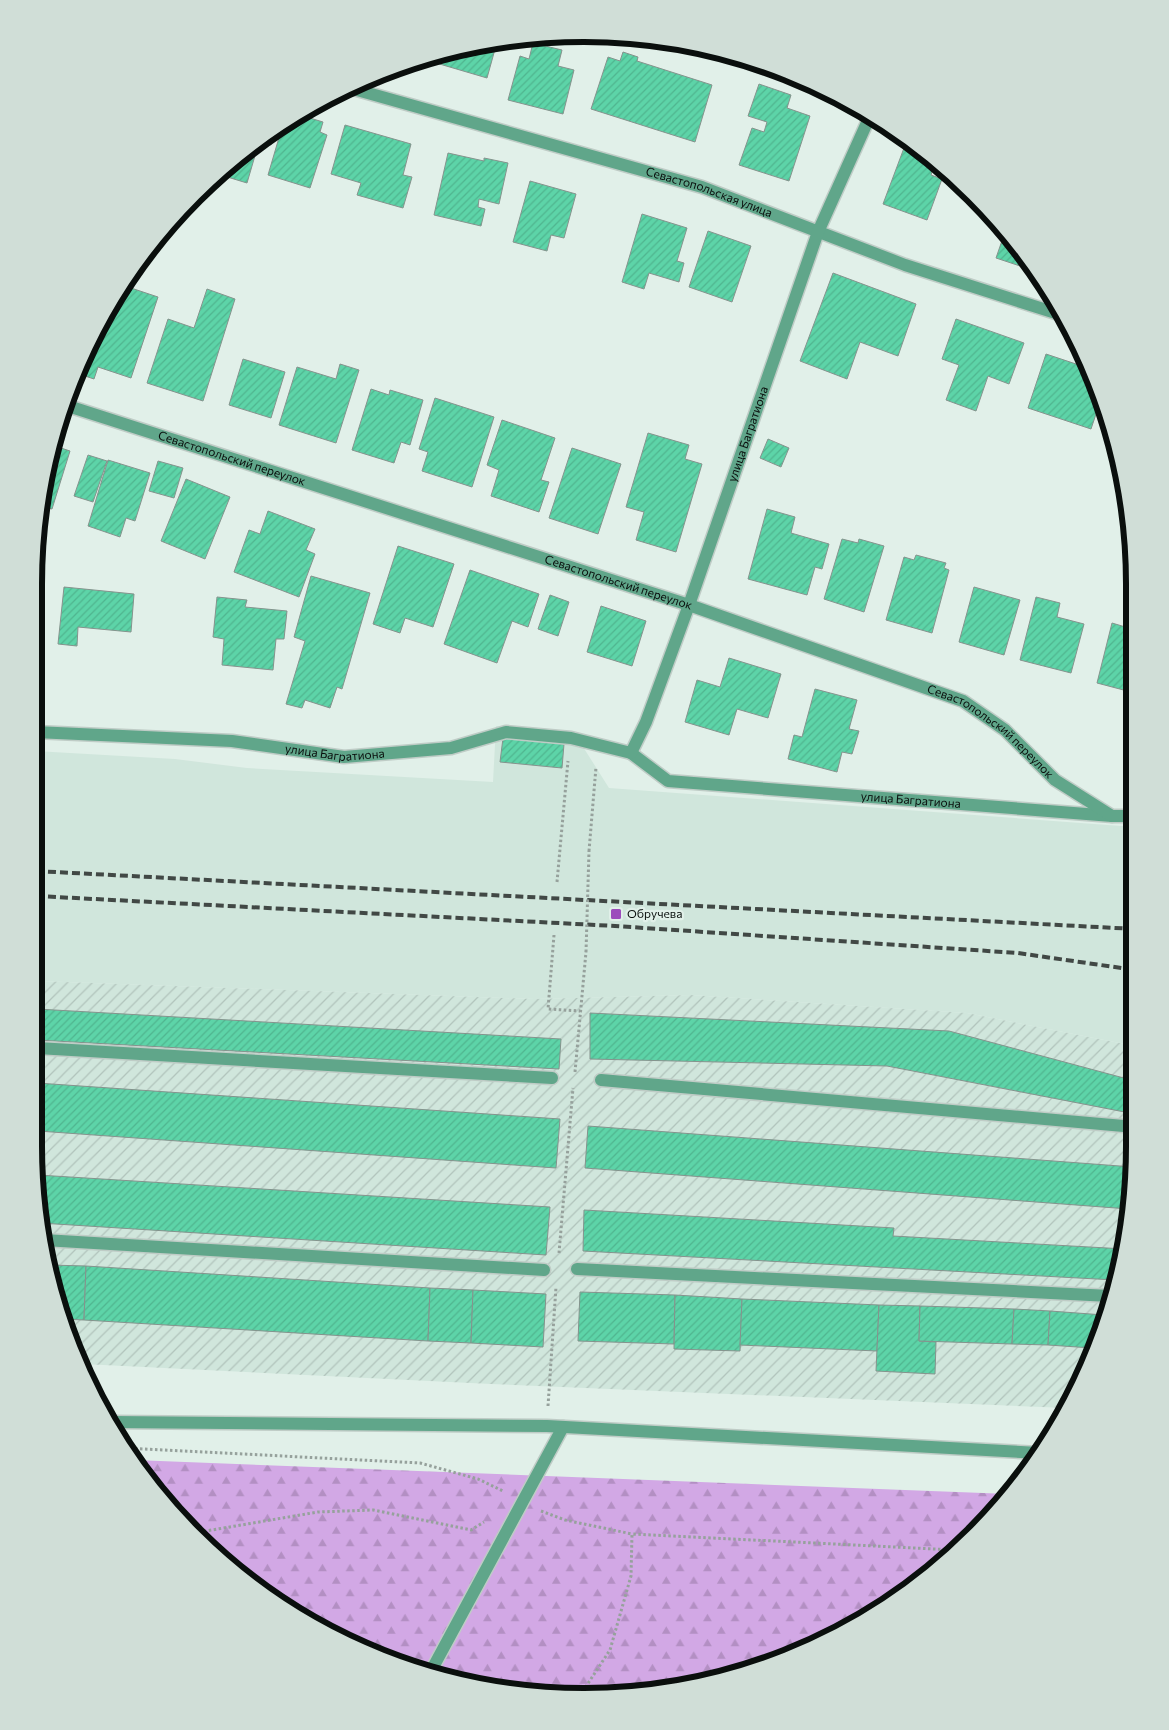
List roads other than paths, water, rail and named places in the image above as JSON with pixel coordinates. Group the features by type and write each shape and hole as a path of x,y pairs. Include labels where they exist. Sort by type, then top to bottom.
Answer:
{"street":[{"name":"Севастопольская улица","path":"361,91 702,188 905,266 1053,312"},
{"name":"улица Багратиона","path":"631,753 646,722 689,605 818,232 867,122"},
{"name":"Севастопольский переулок","path":"72,407 689,605 963,701 1005,730 1055,780 1112,816"},
{"name":"улица Багратиона","path":"42,732 232,741 344,756 451,748 506,732 570,738 631,753 668,781 1112,816"},
{"path":"1112,816 1126,816"},
{"path":"42,1048 552,1078"},
{"path":"601,1080 1126,1126"},
{"path":"51,1240 544,1270"},
{"path":"577,1269 1105,1296"},
{"path":"119,1422 547,1426 1031,1453"},
{"path":"434,1666 563,1427"}],"railway":[{"path":"42,871 1126,929"},
{"path":"42,896 615,926 1018,953 1126,969"}],"place":[{"name":"Обручева","path":"616,914"}]}
